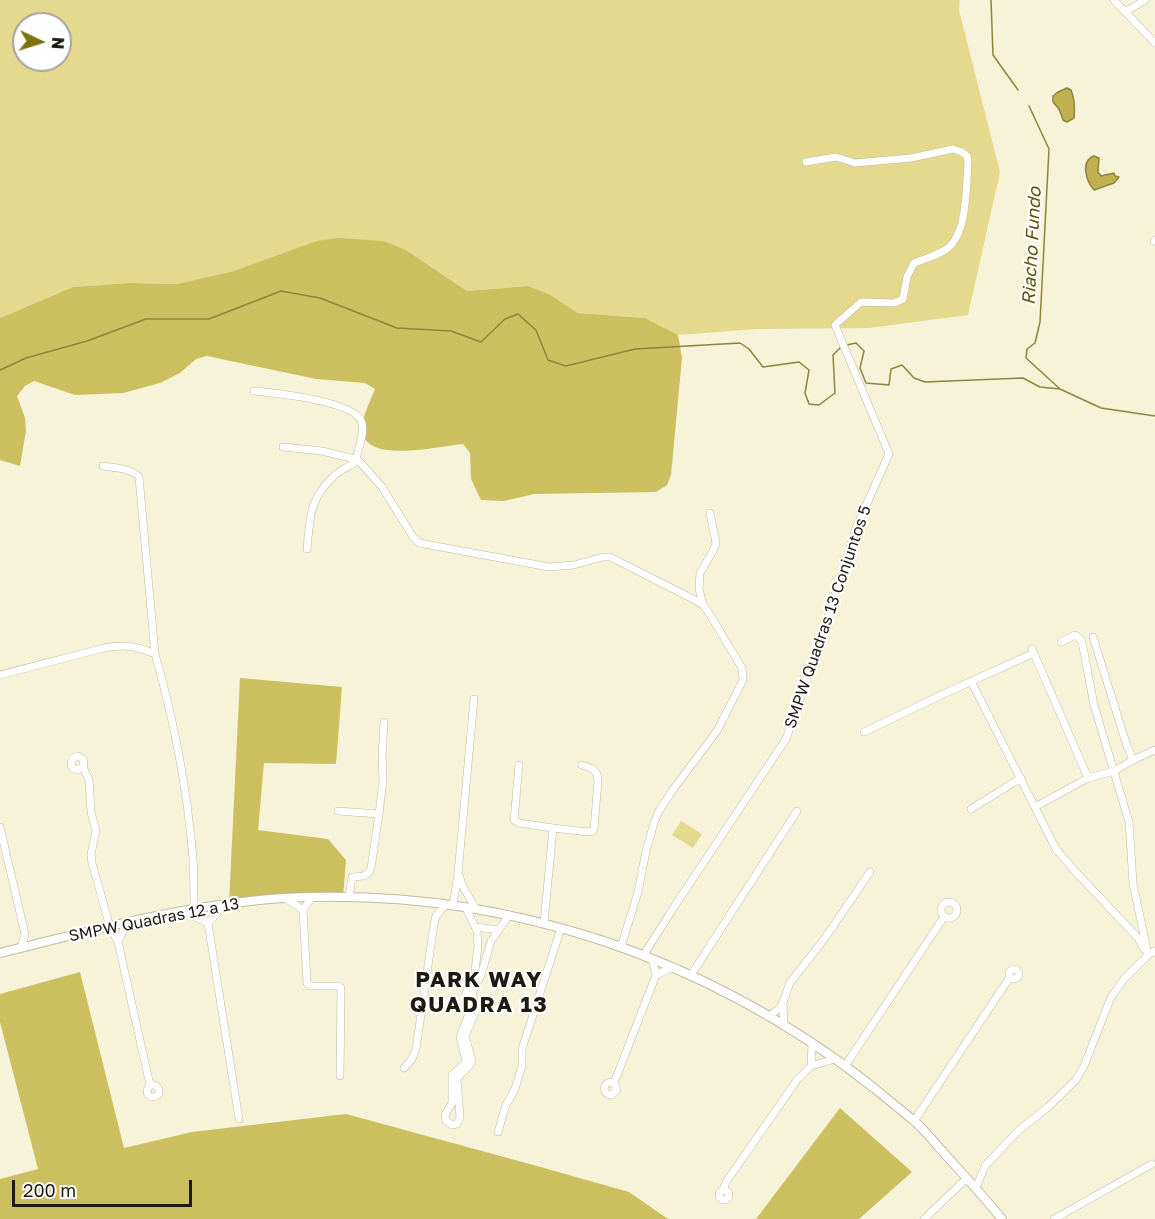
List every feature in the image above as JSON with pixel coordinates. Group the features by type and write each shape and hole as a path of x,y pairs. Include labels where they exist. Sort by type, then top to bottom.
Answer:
{"street":[{"path":"1114,0 1155,43"},
{"path":"1125,12 1145,0"},
{"name":"SMPW Quadras 13 Conjuntos 5","path":"648,957 700,868 783,746 790,731 856,528 889,454 835,324 861,302 894,303 903,299 907,277 914,263 946,249 958,235 963,219 968,156 962,152 953,149 911,158 855,163 836,157 806,162"},
{"path":"254,391 288,394 328,403 359,416 363,426 356,460 333,476 314,501 307,549"},
{"path":"283,447 322,451 356,460 366,467 419,543 549,567 574,565 599,557 607,557 703,605"},
{"path":"104,466 131,471 139,477 155,654 171,709 186,797 193,860 194,909"},
{"path":"621,947 636,901 646,851 659,811 717,731 743,680 742,668 703,605 699,589 700,573 714,551 716,543 710,513"},
{"path":"1061,642 1075,635 1081,640 1094,705 1129,822 1132,883 1152,953"},
{"path":"1093,637 1133,760"},
{"path":"0,675 121,645 141,648 155,654"},
{"path":"864,732 1033,651 1088,778"},
{"path":"971,681 1056,849 1152,953"},
{"path":"452,900 458,873 474,699"},
{"path":"349,897 352,877 365,876 370,871 379,814 384,722"},
{"path":"1035,807 1088,778 1114,771 1155,750"},
{"path":"519,765 514,820 519,823 588,832 594,829 598,777 593,769 582,765"},
{"path":"83,767 89,780 91,812 96,831 91,854 92,863 110,927 118,942 150,1085"},
{"path":"971,809 1021,778"},
{"path":"338,811 379,814"},
{"path":"691,975 797,811"},
{"path":"0,827 25,934 21,948"},
{"path":"544,923 553,828"},
{"path":"769,1016 775,1013 783,1002 790,983 825,938 870,872"},
{"path":"458,873 476,909"},
{"path":"435,916 460,890 467,893"},
{"path":"312,897 303,910 307,983 310,986 338,986 341,988 340,1076"},
{"name":"SMPW Quadras 12 a 13","path":"0,953 183,911 285,898 349,897 428,903 452,900 466,908 544,923 597,938 673,967 769,1016 845,1066 914,1120 1002,1219"},
{"path":"285,898 303,910"},
{"path":"404,1068 412,1059 416,1049 435,916 428,903"},
{"path":"208,923 226,904"},
{"path":"466,908 476,927 478,956 473,982 466,993 471,1009 460,1037 466,1061 452,1075 453,1103 445,1115 447,1121 452,1125 456,1125 460,1120 457,1080 472,1060 465,1036 477,1008 472,993 481,975 489,945 509,915"},
{"path":"183,911 208,923"},
{"path":"845,1066 944,917"},
{"path":"118,942 126,923"},
{"path":"208,923 239,1119"},
{"path":"476,927 498,930"},
{"path":"498,1132 508,1101 515,1089 522,1066 522,1049 561,928"},
{"path":"25,934 36,945"},
{"path":"976,1188 985,1166 1018,1131 1076,1080 1084,1066 1111,997 1125,978 1152,953"},
{"path":"648,957 656,975"},
{"path":"614,1083 656,975 673,967"},
{"path":"914,1120 1010,978"},
{"path":"783,1002 784,1026"},
{"path":"811,1066 812,1044"},
{"path":"723,1190 726,1182 797,1080 811,1066 835,1059"},
{"path":"1054,1219 1152,1164"},
{"path":"924,1219 967,1178"}],"shaded area":[{"path":"0,0 960,0 959,10 1000,172 968,315 869,328 757,329 678,335 645,318 578,313 549,294 528,286 467,291 406,250 234,271 177,284 129,283 73,287 0,318"},
{"path":"1067,88 1071,90 1075,107 1074,118 1067,122 1063,120 1059,109 1053,102 1053,96"},
{"path":"1094,156 1099,158 1098,172 1101,176 1114,173 1119,177 1114,183 1094,190 1087,177 1086,167 1087,162"},
{"path":"338,238 383,241 406,250 467,291 528,286 549,294 578,313 645,318 678,335 682,358 671,475 667,485 656,492 534,494 504,501 481,500 471,479 470,453 463,444 407,451 378,448 368,443 362,429 375,389 365,383 316,379 207,356 196,359 180,373 160,383 123,393 75,395 34,381 25,386 17,396 25,418 26,431 20,466 0,460 0,318 73,287 129,283 177,284 234,271 317,241"},
{"path":"240,678 342,687 336,764 264,763 258,830 328,839 346,860 343,897 229,903"},
{"path":"681,821 702,834 693,848 672,835"},
{"path":"80,972 124,1148 192,1132 346,1114 629,1192 668,1219 0,1219 0,1179 38,1169 0,1022 0,994"},
{"path":"840,1108 912,1172 859,1219 756,1219"}],"waterway":[{"name":"Riacho Fundo","path":"991,0 993,55 1018,90"},
{"name":"Riacho Fundo","path":"1029,106 1049,149 1040,322 1035,343 1027,349 1026,358 1060,389 1101,408 1155,416"},
{"path":"0,370 26,358 87,341 146,319 209,319 281,291 320,298 397,328 451,331 481,342 505,319 518,314 536,330 548,360 566,366 635,349 740,343 749,349 763,367 799,362 809,370 805,393 809,404 819,405 835,393 833,355 842,346"},
{"path":"847,345 856,343 864,351 860,368 866,383 889,385 891,369 902,365 914,378 925,382 1023,378 1040,387 1060,389"}],"district":[{"name":"PARK WAY QUADRA 13","path":"479,992"}]}
